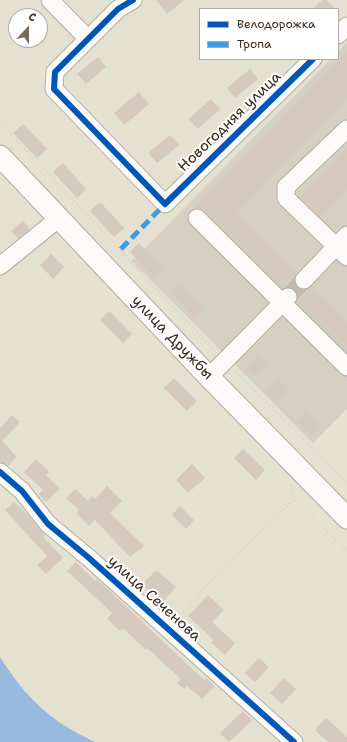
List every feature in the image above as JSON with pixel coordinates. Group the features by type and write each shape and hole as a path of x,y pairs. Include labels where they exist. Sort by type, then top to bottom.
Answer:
{"main road":[{"name":"улица Дружбы","path":"0,156 209,377 347,518"}],"street":[{"path":"50,0 88,39 118,9 133,0"},
{"path":"339,33 347,26"},
{"name":"Новогодняя улица","path":"88,39 55,72 54,88 165,204 312,60"},
{"path":"304,280 343,246 286,198 286,187 347,129"},
{"path":"197,218 285,300 347,367"},
{"path":"0,266 58,219"},
{"path":"209,377 285,300"},
{"name":"улица Сеченова","path":"0,472 22,491 48,524 169,629 294,742"}],"path":[{"path":"0,122 121,249"},
{"path":"169,629 218,573 294,499 347,551"}],"shaded area":[{"path":"347,42 347,409 313,443 132,261 330,60 339,60 339,51"}],"water":[{"path":"0,657 19,685 40,707 65,726 95,742 0,742"}],"building":[{"path":"156,0 184,0 167,14"},
{"path":"322,0 327,0 335,8 314,8"},
{"path":"347,51 347,99 236,213 297,273 294,278 297,287 302,290 311,287 347,322 347,353 296,302 298,295 295,290 290,287 283,289 204,211 195,207"},
{"path":"98,57 106,67 86,84 77,74"},
{"path":"250,69 258,79 235,98 227,88"},
{"path":"139,92 149,104 124,125 114,113"},
{"path":"211,99 220,109 198,129 189,119"},
{"path":"23,124 47,149 37,158 13,133"},
{"path":"170,135 179,145 157,163 148,153"},
{"path":"347,148 347,190 320,217 300,197"},
{"path":"63,163 86,189 77,198 53,172"},
{"path":"100,202 124,228 114,237 90,211"},
{"path":"23,221 30,229 18,239 11,231"},
{"path":"139,243 164,269 154,278 130,252"},
{"path":"51,254 64,267 53,279 40,265"},
{"path":"180,283 203,309 194,318 170,292"},
{"path":"109,311 132,334 123,343 100,320"},
{"path":"258,356 267,365 254,377 245,369"},
{"path":"174,378 197,401 187,411 164,388"},
{"path":"278,379 289,389 277,402 266,392"},
{"path":"306,412 321,427 312,436 297,422"},
{"path":"12,415 20,422 2,441 17,457 8,466 0,462 0,428"},
{"path":"243,449 265,470 256,480 234,458"},
{"path":"36,459 49,472 46,475 60,489 46,502 39,494 43,490 24,472"},
{"path":"192,464 205,478 188,493 176,480"},
{"path":"107,486 122,501 110,513 144,546 130,557 95,520 89,526 76,513 79,510 66,498 75,489 88,501 92,496 95,499"},
{"path":"14,502 30,517 45,535 43,537 63,558 46,574 37,565 47,556 5,510"},
{"path":"180,506 194,520 186,529 172,515"},
{"path":"76,562 95,581 97,579 204,680 206,678 215,686 202,699 187,686 184,689 177,683 181,679 147,648 146,650 123,628 120,631 107,619 112,613 67,571"},
{"path":"156,570 176,587 162,603 142,585"},
{"path":"208,595 224,610 212,622 235,643 225,655 211,642 214,640 188,616"},
{"path":"259,658 269,667 255,682 245,673"},
{"path":"284,678 296,689 282,704 270,693"},
{"path":"243,711 252,720 229,742 220,733"},
{"path":"326,718 347,737 347,742 328,742 315,730"}],"tunnel":[{"path":"288,297 304,280"}],"marked path":[{"path":"121,249 165,204"}],"cycle path":[{"path":"133,0 118,9 55,72 54,89 165,204 312,60"},
{"path":"0,472 22,491 48,524 89,558 294,742"}]}
